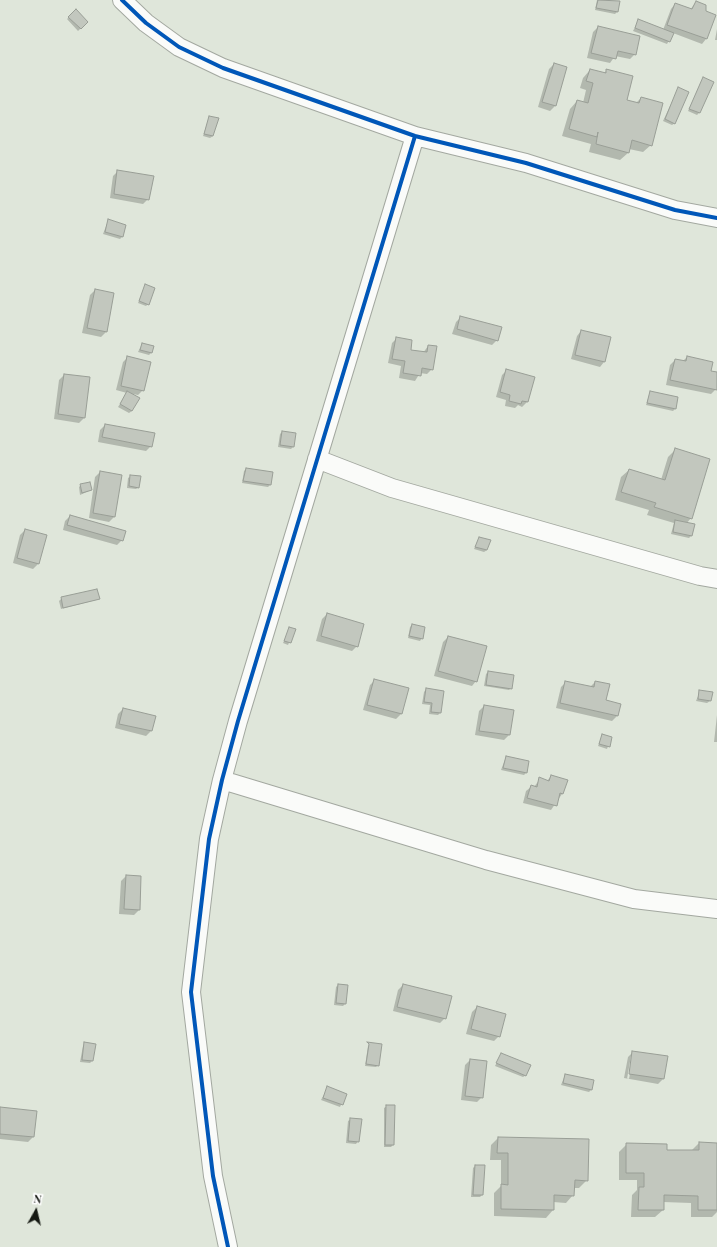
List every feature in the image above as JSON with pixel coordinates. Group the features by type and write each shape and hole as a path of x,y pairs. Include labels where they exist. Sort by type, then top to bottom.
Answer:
{"street":[{"path":"122,0 146,24 179,48 223,68 414,136 526,163 675,210 717,218"},
{"path":"228,1247 213,1176 191,992 209,839 222,780 414,136"},
{"path":"317,459 407,492 700,576 717,579"},
{"path":"222,780 493,862 634,899 717,910"}],"building":[{"path":"598,0 620,1 618,12 596,8"},
{"path":"696,1 706,5 706,11 716,15 707,39 667,25 675,3 692,9"},
{"path":"76,9 88,22 81,29 68,17"},
{"path":"638,19 674,33 670,42 635,28"},
{"path":"598,26 640,36 636,55 618,51 616,59 591,53"},
{"path":"554,63 567,67 556,106 542,102"},
{"path":"590,69 606,73 606,69 633,76 627,100 639,103 641,97 663,103 652,146 632,140 629,153 596,144 598,132 597,137 569,129 577,100 588,103 593,83 586,81"},
{"path":"703,77 714,82 700,113 689,109"},
{"path":"678,87 689,92 675,124 665,119"},
{"path":"209,116 219,118 213,136 204,134"},
{"path":"117,170 154,176 149,200 114,194"},
{"path":"108,219 126,225 123,237 105,232"},
{"path":"145,284 155,288 149,305 139,301"},
{"path":"95,289 114,293 107,332 87,328"},
{"path":"460,316 502,327 498,341 457,329"},
{"path":"581,330 611,337 605,362 575,355"},
{"path":"396,337 412,340 411,350 427,352 428,345 437,346 433,370 422,368 421,376 403,373 405,361 392,359"},
{"path":"142,343 154,346 152,353 140,350"},
{"path":"127,356 151,362 144,391 121,386"},
{"path":"687,356 713,362 711,371 717,372 717,390 670,380 675,359 686,361"},
{"path":"506,369 535,377 528,402 522,401 521,404 509,401 510,395 500,392"},
{"path":"64,374 90,377 85,418 58,414"},
{"path":"127,391 140,398 132,411 120,404"},
{"path":"650,391 678,397 676,409 647,403"},
{"path":"105,424 155,433 152,447 102,437"},
{"path":"282,431 296,433 294,447 280,445"},
{"path":"675,448 710,459 692,519 654,507 656,503 621,492 629,469 665,480"},
{"path":"246,468 273,472 271,485 243,481"},
{"path":"100,471 122,475 115,517 93,513"},
{"path":"130,475 141,476 139,488 129,486"},
{"path":"90,482 92,490 82,493 80,484"},
{"path":"70,515 126,531 123,541 67,525"},
{"path":"675,520 695,524 692,536 673,532"},
{"path":"25,529 47,535 39,564 17,558"},
{"path":"479,537 491,540 487,550 475,547"},
{"path":"97,589 100,599 63,608 61,597"},
{"path":"327,613 364,624 358,647 321,636"},
{"path":"412,624 425,627 423,639 409,636"},
{"path":"289,627 296,629 291,643 284,641"},
{"path":"448,636 487,646 477,682 438,671"},
{"path":"488,671 514,675 512,689 486,685"},
{"path":"374,679 409,688 402,714 367,705"},
{"path":"565,681 594,687 595,681 610,684 606,700 621,704 618,716 560,703"},
{"path":"426,688 444,691 441,713 431,712 432,703 424,702"},
{"path":"699,690 713,692 711,701 698,699"},
{"path":"484,705 514,710 510,735 479,731"},
{"path":"123,708 156,716 152,731 119,724"},
{"path":"602,734 612,737 610,747 599,744"},
{"path":"506,756 529,761 527,773 503,768"},
{"path":"551,775 568,780 563,794 560,793 557,806 527,798 531,785 537,787 539,777 549,781"},
{"path":"126,875 141,876 140,910 124,909"},
{"path":"338,984 348,985 346,1004 336,1003"},
{"path":"403,984 452,996 446,1019 397,1007"},
{"path":"477,1006 506,1014 500,1037 471,1029"},
{"path":"84,1042 96,1044 93,1061 82,1060"},
{"path":"367,1042 382,1044 379,1066 366,1064 369,1044"},
{"path":"632,1051 668,1056 664,1079 629,1074"},
{"path":"501,1053 531,1065 526,1076 496,1063"},
{"path":"470,1059 487,1061 483,1098 465,1096"},
{"path":"565,1074 594,1080 592,1090 563,1083"},
{"path":"327,1086 347,1094 343,1105 323,1098"},
{"path":"386,1105 395,1105 394,1145 385,1145"},
{"path":"0,1107 37,1111 34,1137 0,1134"},
{"path":"350,1118 362,1119 359,1142 348,1141"},
{"path":"498,1137 589,1139 588,1181 575,1180 574,1196 554,1195 554,1210 501,1209 501,1184 508,1185 508,1153 497,1153"},
{"path":"699,1142 717,1143 717,1210 698,1210 698,1196 664,1195 664,1210 638,1210 639,1187 644,1187 644,1173 626,1173 626,1143 667,1144 667,1150 699,1150"},
{"path":"475,1165 485,1165 483,1195 473,1195"}],"cycle path":[{"path":"122,0 146,23 179,47 223,68 415,136 526,163 675,210 717,218"},
{"path":"228,1247 213,1176 191,992 209,839 222,780 238,721 415,136"}]}
